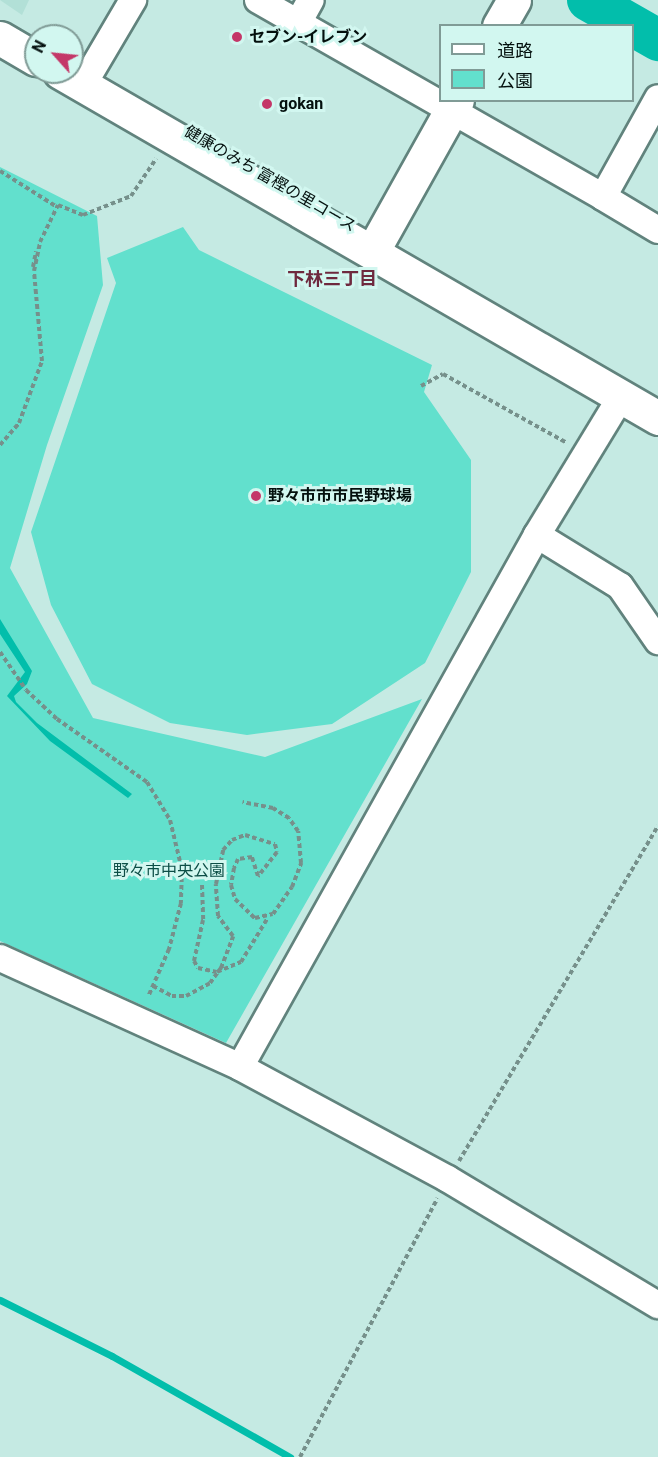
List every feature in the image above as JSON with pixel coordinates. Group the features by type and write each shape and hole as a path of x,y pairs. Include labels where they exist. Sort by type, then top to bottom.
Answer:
{"street":[{"path":"84,62 133,0"},
{"path":"258,0 439,96"},
{"path":"298,23 311,0"},
{"path":"500,24 514,0"},
{"path":"0,38 24,52"},
{"path":"80,84 621,396 657,414"},
{"path":"603,197 658,98"},
{"path":"372,252 454,104 658,230"},
{"path":"240,1066 537,535 621,396"},
{"path":"537,535 620,586 658,641"},
{"path":"0,958 240,1066 448,1179 658,1305"}],"path":[{"path":"0,171 58,205 83,215 131,196 160,154"},
{"path":"0,445 19,423 42,361 32,260 58,205"},
{"path":"421,386 443,374 586,454"},
{"path":"0,652 26,690 57,719 147,782 170,820 182,870 181,903 169,949 148,997"},
{"path":"202,885 203,920 194,961 198,968 217,972 241,962 268,916 283,905 302,863 298,831 289,818 273,808 243,802"},
{"path":"300,1457 448,1179 658,826"},
{"path":"153,986 172,996 186,996 210,983 217,972 233,936 218,916 216,884 223,850 232,840 245,835 275,844 277,852 258,876 252,856 238,859 231,885 235,899 255,918 268,916"}],"shaded area":[{"path":"0,0 29,0 22,15"},
{"path":"0,619 32,671 27,684 14,696 16,702 37,723 132,794 128,798 50,741 7,696 25,672 0,634"}],"green space":[{"name":"野々市中央公園","path":"0,167 97,216 103,285 47,445 10,568 93,718 265,757 422,699 226,1043 0,941"},
{"name":"野々市市市民野球場","path":"183,227 199,250 432,365 424,392 471,460 471,572 425,663 332,724 247,735 170,723 92,684 51,605 31,532 116,283 107,258"}],"waterway":[{"path":"588,0 630,24"},
{"path":"634,26 658,40"},
{"path":"0,1300 112,1356 290,1457"}],"place":[{"name":"セブン-イレブン","path":"237,37"},
{"name":"gokan","path":"267,104"},
{"name":"野々市市市民野球場","path":"256,496"}],"district":[{"name":"下林三丁目","path":"332,279"}]}
